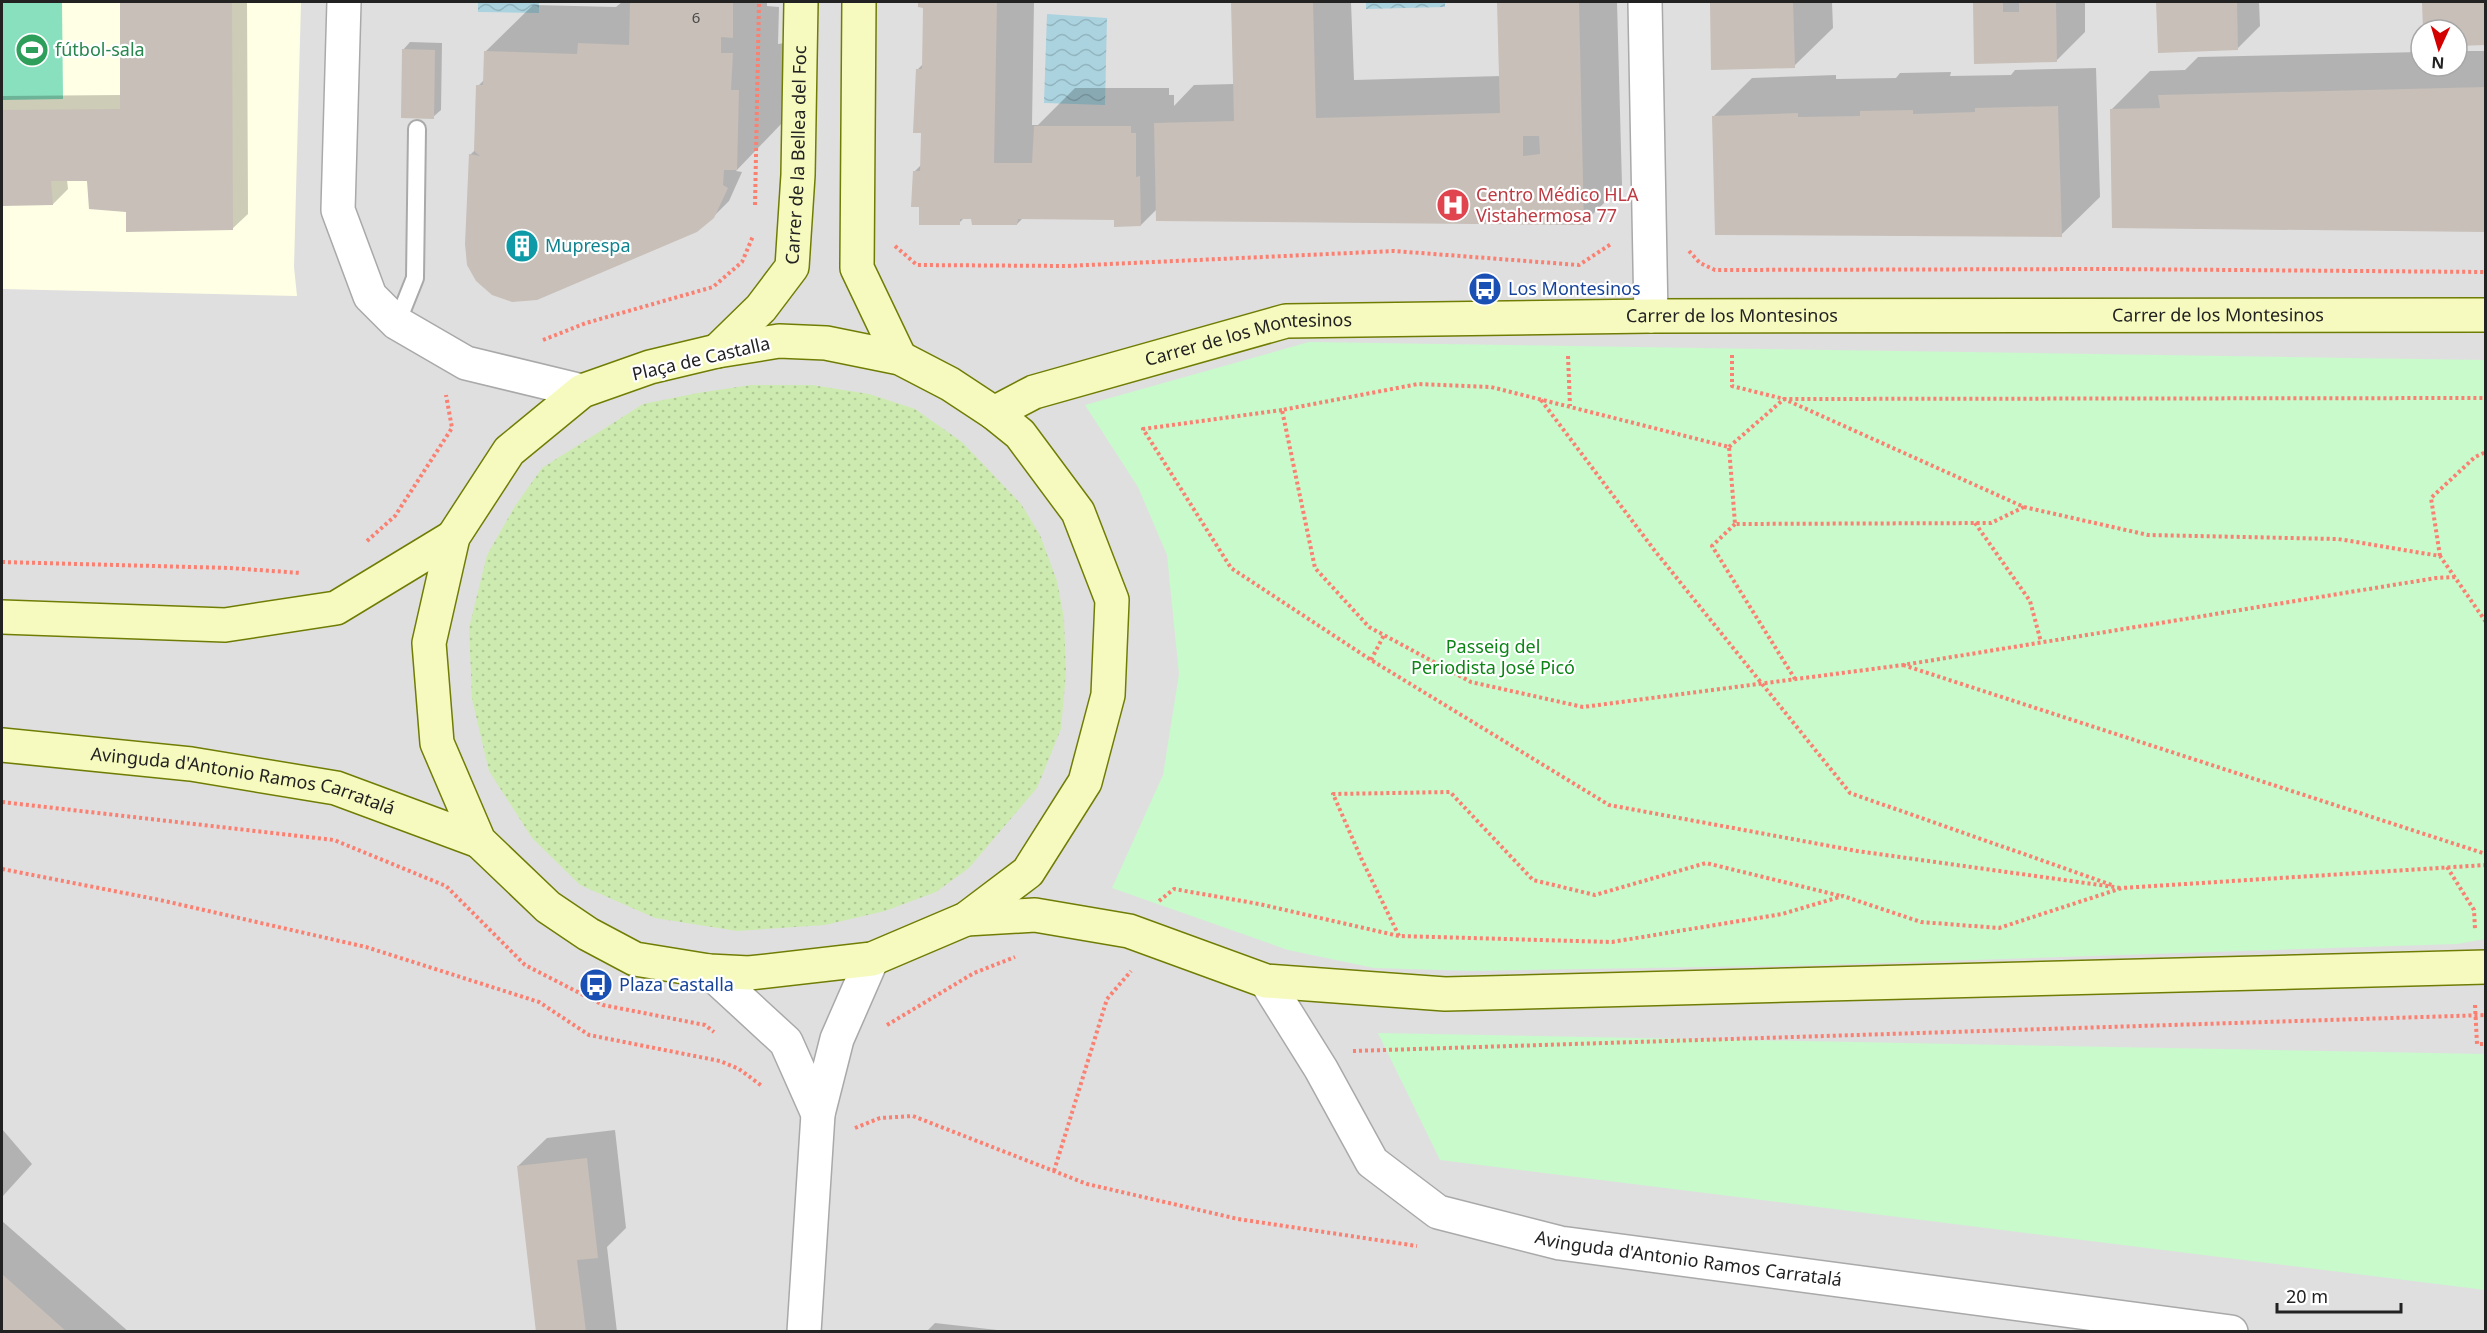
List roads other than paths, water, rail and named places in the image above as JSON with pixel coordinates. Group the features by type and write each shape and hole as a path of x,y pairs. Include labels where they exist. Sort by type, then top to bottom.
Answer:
{"main road":[{"name":"Carrer de la Bellea del Foc","path":"717,351 761,308 792,267 798,175 801,2"},
{"path":"859,2 857,268 900,358"},
{"name":"Carrer de los Montesinos","path":"994,413 1034,392 1286,321 1651,316 2486,315"},
{"name":"Plaça de Castalla","path":"779,341 826,343 900,358 950,384 994,413 1020,434 1078,512 1112,600 1108,695 1085,782 1028,872 966,919 872,959 749,973 709,971 635,959 588,934 548,907 479,841 437,743 429,644 453,537 508,451 582,391 650,367 717,351 779,341"},
{"path":"2,617 225,625 336,608 453,537"},
{"name":"Avinguda d'Antonio Ramos Carratalá","path":"2,745 191,764 336,788 479,841"},
{"path":"966,919 1035,915 1129,931 1266,981 1445,994 2486,967"}],"street":[{"path":"344,2 338,210 369,296 397,323 466,363 582,391"},
{"path":"1645,2 1651,316"},
{"path":"804,1332 818,1120 837,1039 872,959"},
{"path":"709,971 786,1042 818,1120"},
{"name":"Avinguda d'Antonio Ramos Carratalá","path":"1266,981 1321,1069 1372,1162 1438,1212 1560,1243 2231,1332"}],"lane":[{"path":"397,323 415,279 417,129"}],"water":[{"path":"478,2 539,2 539,13 478,12"},
{"path":"1366,2 1445,2 1445,7 1366,9"},
{"path":"1047,14 1107,18 1105,105 1044,103"}],"place":[{"name":"fútbol-sala","path":"32,50"},
{"name":"Centro Médico HLA Vistahermosa 77","path":"1453,205"},
{"name":"Muprespa","path":"522,246"},
{"name":"Los Montesinos","path":"1485,289"},
{"name":"Plaza Castalla","path":"596,985"}],"park label":[{"name":"Passeig del Periodista José Picó","path":"1493,657"}]}
